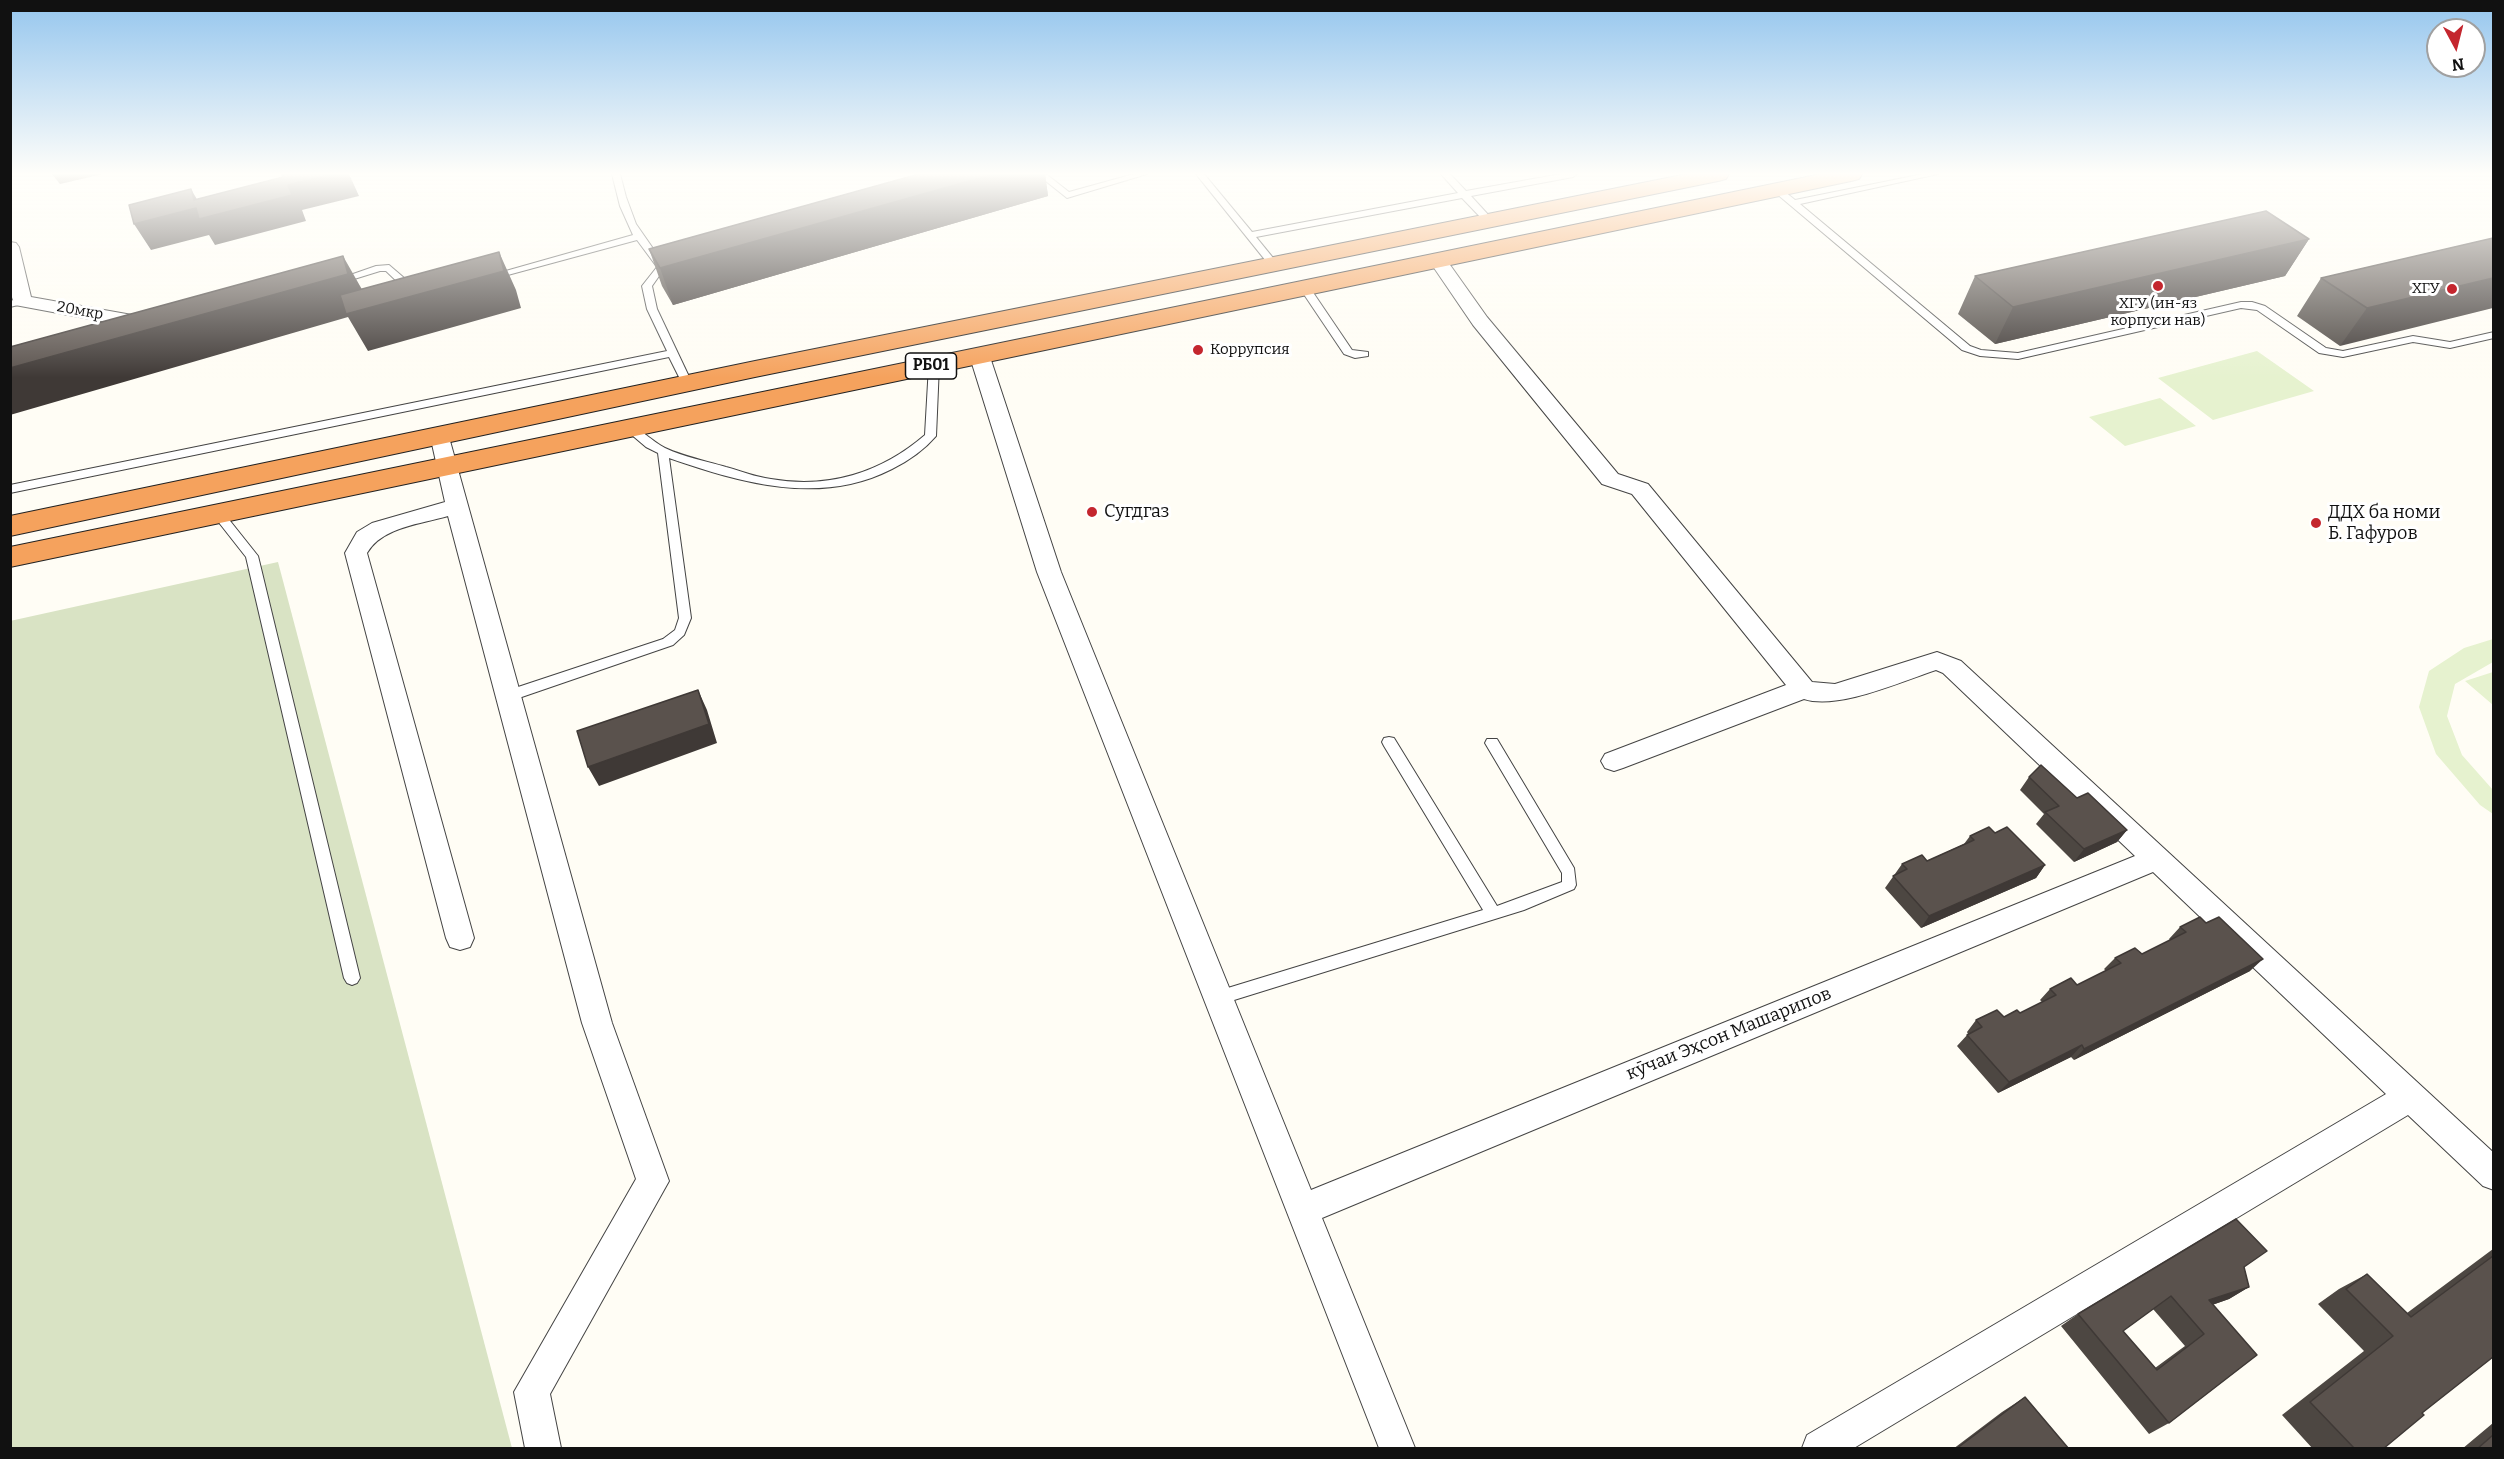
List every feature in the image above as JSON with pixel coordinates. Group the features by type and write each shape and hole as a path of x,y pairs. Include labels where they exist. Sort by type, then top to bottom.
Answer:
{"highway":[{"name":"РБ01","path":"10,526 687,383 1380,242"},
{"name":"РБ01","path":"10,557 1518,242"},
{"path":"969,325 959,333 956,340 958,346 979,354"},
{"path":"919,335 943,340 948,346 948,354 934,365"}],"street":[{"name":"20мкр","path":"10,247 16,303 162,326"},
{"path":"1437,259 1479,321 1610,478 1640,489 1803,689 1815,693 1835,693 1937,661 1952,667 2493,1175"},
{"path":"979,354 1049,572 1397,1449"},
{"path":"440,435 446,466 597,1023 653,1181 532,1392 543,1449"},
{"path":"457,506 380,528 365,537 356,553 460,938"},
{"path":"1614,762 1803,689"},
{"name":"кӯчаи Эҳсон Машарипов","path":"1302,1210 2156,859"},
{"path":"1820,1449 2410,1097"}],"lane":[{"path":"477,281 619,242"},
{"path":"643,242 656,256 659,269"},
{"path":"1255,242 1273,264"},
{"path":"1839,242 1966,348 1980,353 2018,356 2241,305 2261,308 2323,351 2331,354 2343,354 2413,339 2450,345 2493,335"},
{"path":"671,266 659,269 647,286 652,309 687,383"},
{"path":"328,284 380,268 389,268 411,291 423,293"},
{"path":"1304,287 1348,352 1354,355 1364,354"},
{"path":"10,489 673,353"},
{"path":"630,428 644,443 663,454 777,484 819,486 854,480 892,465 916,451 930,436 934,365"},
{"path":"508,696 668,642 680,632 686,618 663,454"},
{"path":"219,515 252,556 352,978"},
{"path":"1389,742 1493,913"},
{"path":"1218,998 1524,904 1569,885 1569,872 1492,743"}],"green space":[{"path":"2257,351 2314,391 2213,420 2158,378"},
{"path":"2160,398 2196,426 2125,446 2089,417"},
{"path":"278,562 512,1448 11,1448 10,621"},
{"path":"2493,639 2493,662 2455,684 2447,716 2462,755 2493,790 2493,814 2480,805 2436,754 2419,707 2429,671 2464,648"},
{"path":"2494,672 2493,705 2465,681"}],"building":[{"path":"674,242 752,242 660,268 649,249"},
{"path":"2127,242 2296,242 2013,307 1975,276"},
{"path":"2475,242 2493,242 2493,278 2367,308 2321,278"},
{"path":"499,252 504,271 346,314 340,295"},
{"path":"343,256 348,274 10,368 10,347"},
{"path":"698,690 709,724 588,767 577,731"},
{"path":"2041,765 2077,798 2088,793 2127,830 2084,849 2045,812 2059,806 2029,777"},
{"path":"1989,827 1995,833 2007,827 2045,865 1929,916 1893,876 1907,869 1902,864 1922,855 1927,861 1974,840 1970,836"},
{"path":"2200,917 2206,923 2219,917 2263,959 2084,1049 2082,1045 2009,1082 1967,1035 1982,1027 1976,1020 1997,1010 2004,1017 2017,1010 2020,1013 2056,995 2050,989 2071,978 2077,985 2121,963 2115,958 2135,948 2142,954 2186,932 2180,927"},
{"path":"2236,1219 2267,1251 2244,1267 2249,1287 2209,1300 2257,1355 2169,1423 2078,1314","holes":["2171,1296 2204,1334 2157,1370 2123,1331"]},
{"path":"2493,1256 2493,1357 2422,1413 2424,1415 2383,1449 2355,1449 2310,1402 2393,1336 2346,1289 2367,1274 2411,1317"},
{"path":"2025,1397 2069,1449 1956,1449"},
{"path":"2493,1435 2493,1449 2477,1449"}],"place":[{"name":"ХГУ (ин-яз корпуси нав)","path":"2158,286"},
{"name":"ХГУ","path":"2452,289"},
{"name":"Коррупсия","path":"1198,350"},
{"name":"Сугдгаз","path":"1092,512"},
{"name":"ДДХ ба номи Б. Гафуров","path":"2316,523"}]}
